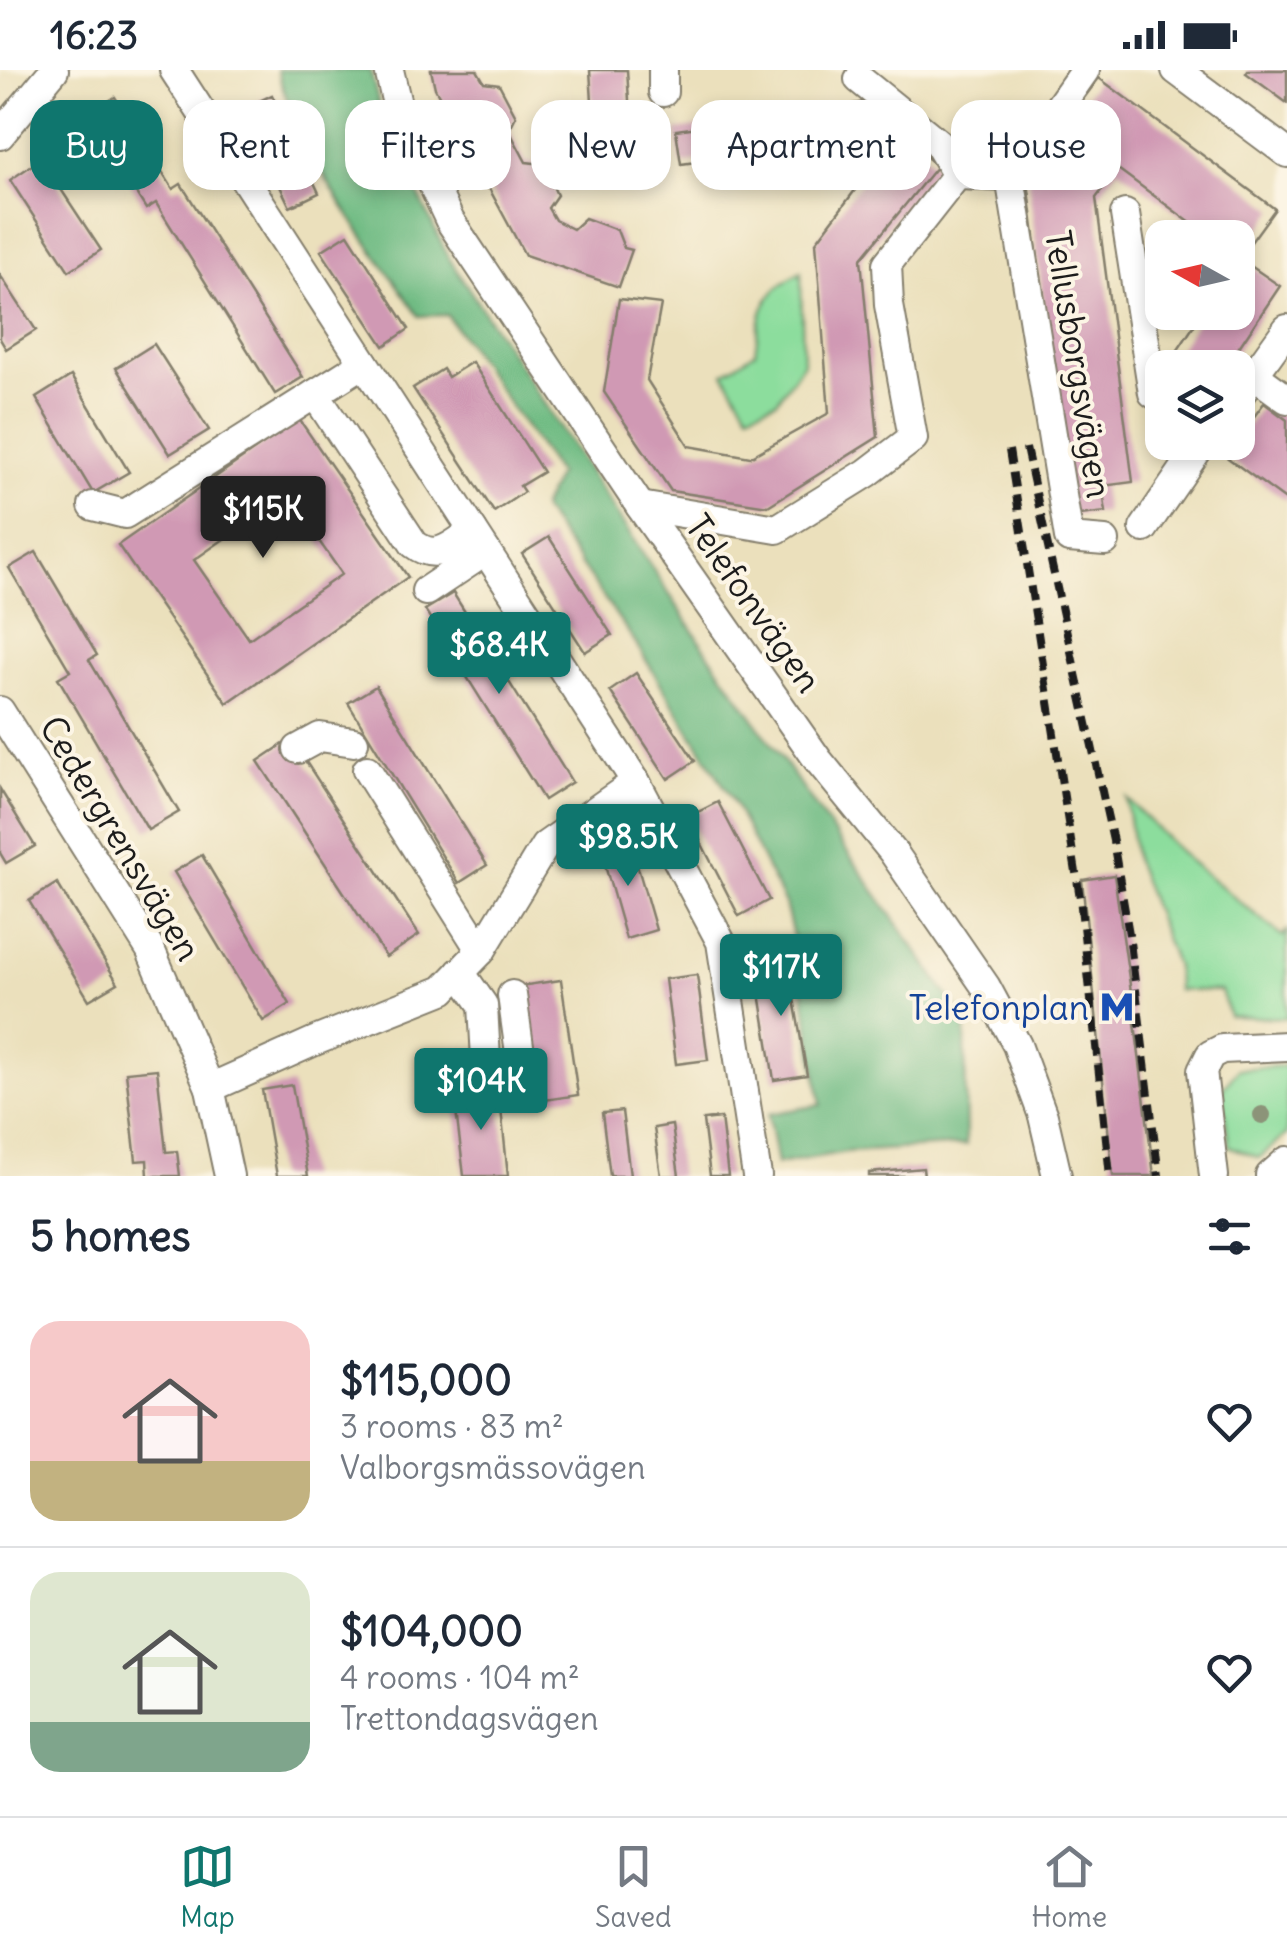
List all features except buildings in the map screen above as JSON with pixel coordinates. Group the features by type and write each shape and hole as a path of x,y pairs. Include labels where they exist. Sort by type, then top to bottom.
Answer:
{"street":[{"path":"3,125 54,70"},
{"path":"174,70 636,782 721,942 757,1176"},
{"name":"Telefonvägen","path":"389,70 399,113 450,221 640,506 818,760 894,852 986,986 1024,1062 1044,1116 1058,1176"},
{"path":"1064,100 1085,70"},
{"path":"1176,70 1287,152"},
{"path":"859,79 938,143 951,165"},
{"path":"640,506 777,529 913,438 889,305 886,264 951,183"},
{"name":"Tellusborgsvägen","path":"1012,190 1069,538 1105,540"},
{"path":"1125,214 1146,350"},
{"path":"1255,373 1287,329"},
{"path":"93,506 126,514 364,362"},
{"path":"1255,389 1287,399"},
{"path":"315,394 414,544 425,553 441,553 480,541"},
{"path":"1144,528 1191,460"},
{"path":"426,591 480,541"},
{"name":"Cedergrensvägen","path":"0,711 150,949 210,1088 229,1176"},
{"path":"298,749 320,737 354,742"},
{"path":"367,770 481,951"},
{"path":"210,1088 444,990 481,951 545,846 636,782"},
{"path":"460,972 483,1005 487,1078 523,1075 512,996"},
{"path":"1214,1176 1202,1071 1210,1055 1222,1049 1287,1046"},
{"path":"1270,1176 1287,1161"}],"green space":[{"path":"277,70 370,70 378,100 345,100 345,190 416,190 448,257 710,656 965,1020 966,1145 846,1152 777,1164 768,1114 821,1105 798,956 785,904 732,799 633,639 541,508 558,474 447,315 419,316 338,198 325,176 325,100 288,100"},
{"path":"801,272 803,363 777,401 749,413 724,373 755,352 759,325 770,296"},
{"path":"1126,798 1187,859 1282,936 1287,931 1287,1018 1229,1016 1221,991 1177,990 1176,966 1135,860"},
{"path":"1287,1066 1287,1134 1259,1158 1229,1146 1222,1089 1238,1069"}],"railway":[{"path":"1026,448 1113,841 1129,934 1159,1176"},
{"path":"1009,450 1080,898 1110,1176"}],"place":[{"name":"Telefonplan","path":"1117,1007"}]}
